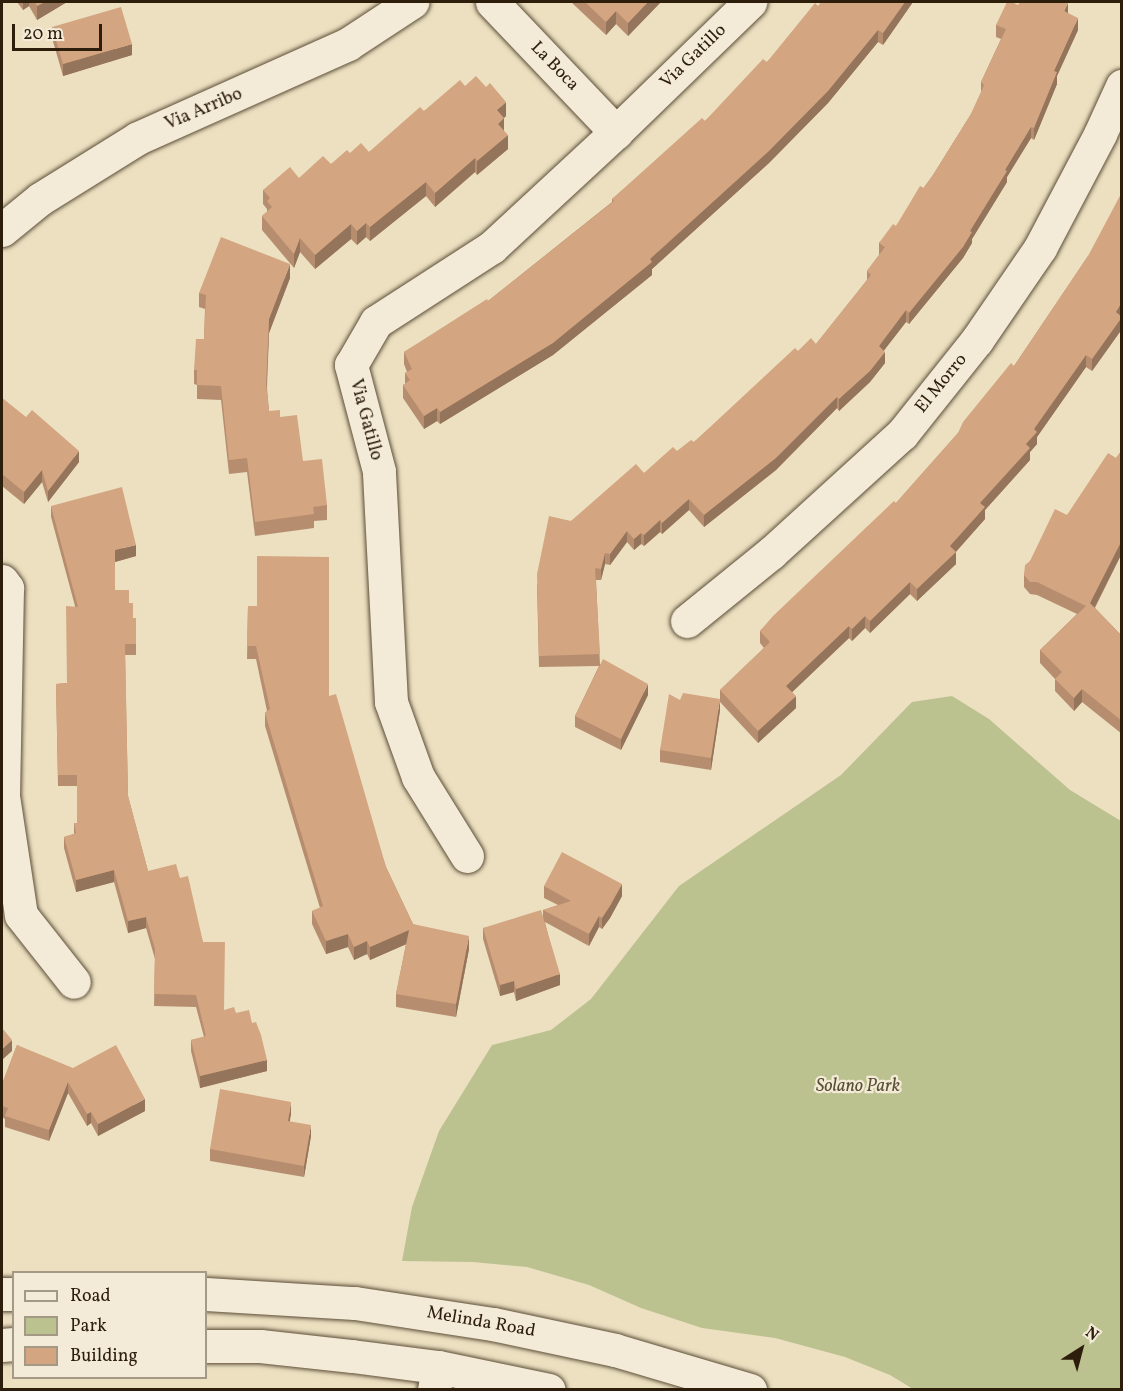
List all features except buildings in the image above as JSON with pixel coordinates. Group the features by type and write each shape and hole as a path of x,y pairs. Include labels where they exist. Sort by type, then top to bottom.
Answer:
{"street":[{"name":"Via Arribo","path":"2,230 40,199 138,138 348,44 412,2"},
{"name":"La Boca","path":"492,2 616,132"},
{"name":"Via Gatillo","path":"467,856 418,777 392,702 379,471 351,365 376,322 492,247 616,132 750,2"},
{"name":"El Morro","path":"687,621 771,553 902,434 977,340 1040,248 1100,134 1122,86"},
{"path":"2,581 7,588 3,796 21,915 74,982"},
{"name":"Melinda Road","path":"207,1294 355,1303 493,1324 615,1350 750,1389"},
{"path":"207,1346 260,1346 436,1378 549,1389"}],"green space":[{"name":"Solano Park","path":"952,696 989,719 1070,790 1121,821 1121,1389 913,1389 890,1375 845,1357 775,1338 702,1328 641,1308 589,1285 527,1267 473,1262 402,1261 412,1207 439,1131 492,1045 551,1030 591,999 679,886 841,775 912,702"}]}
